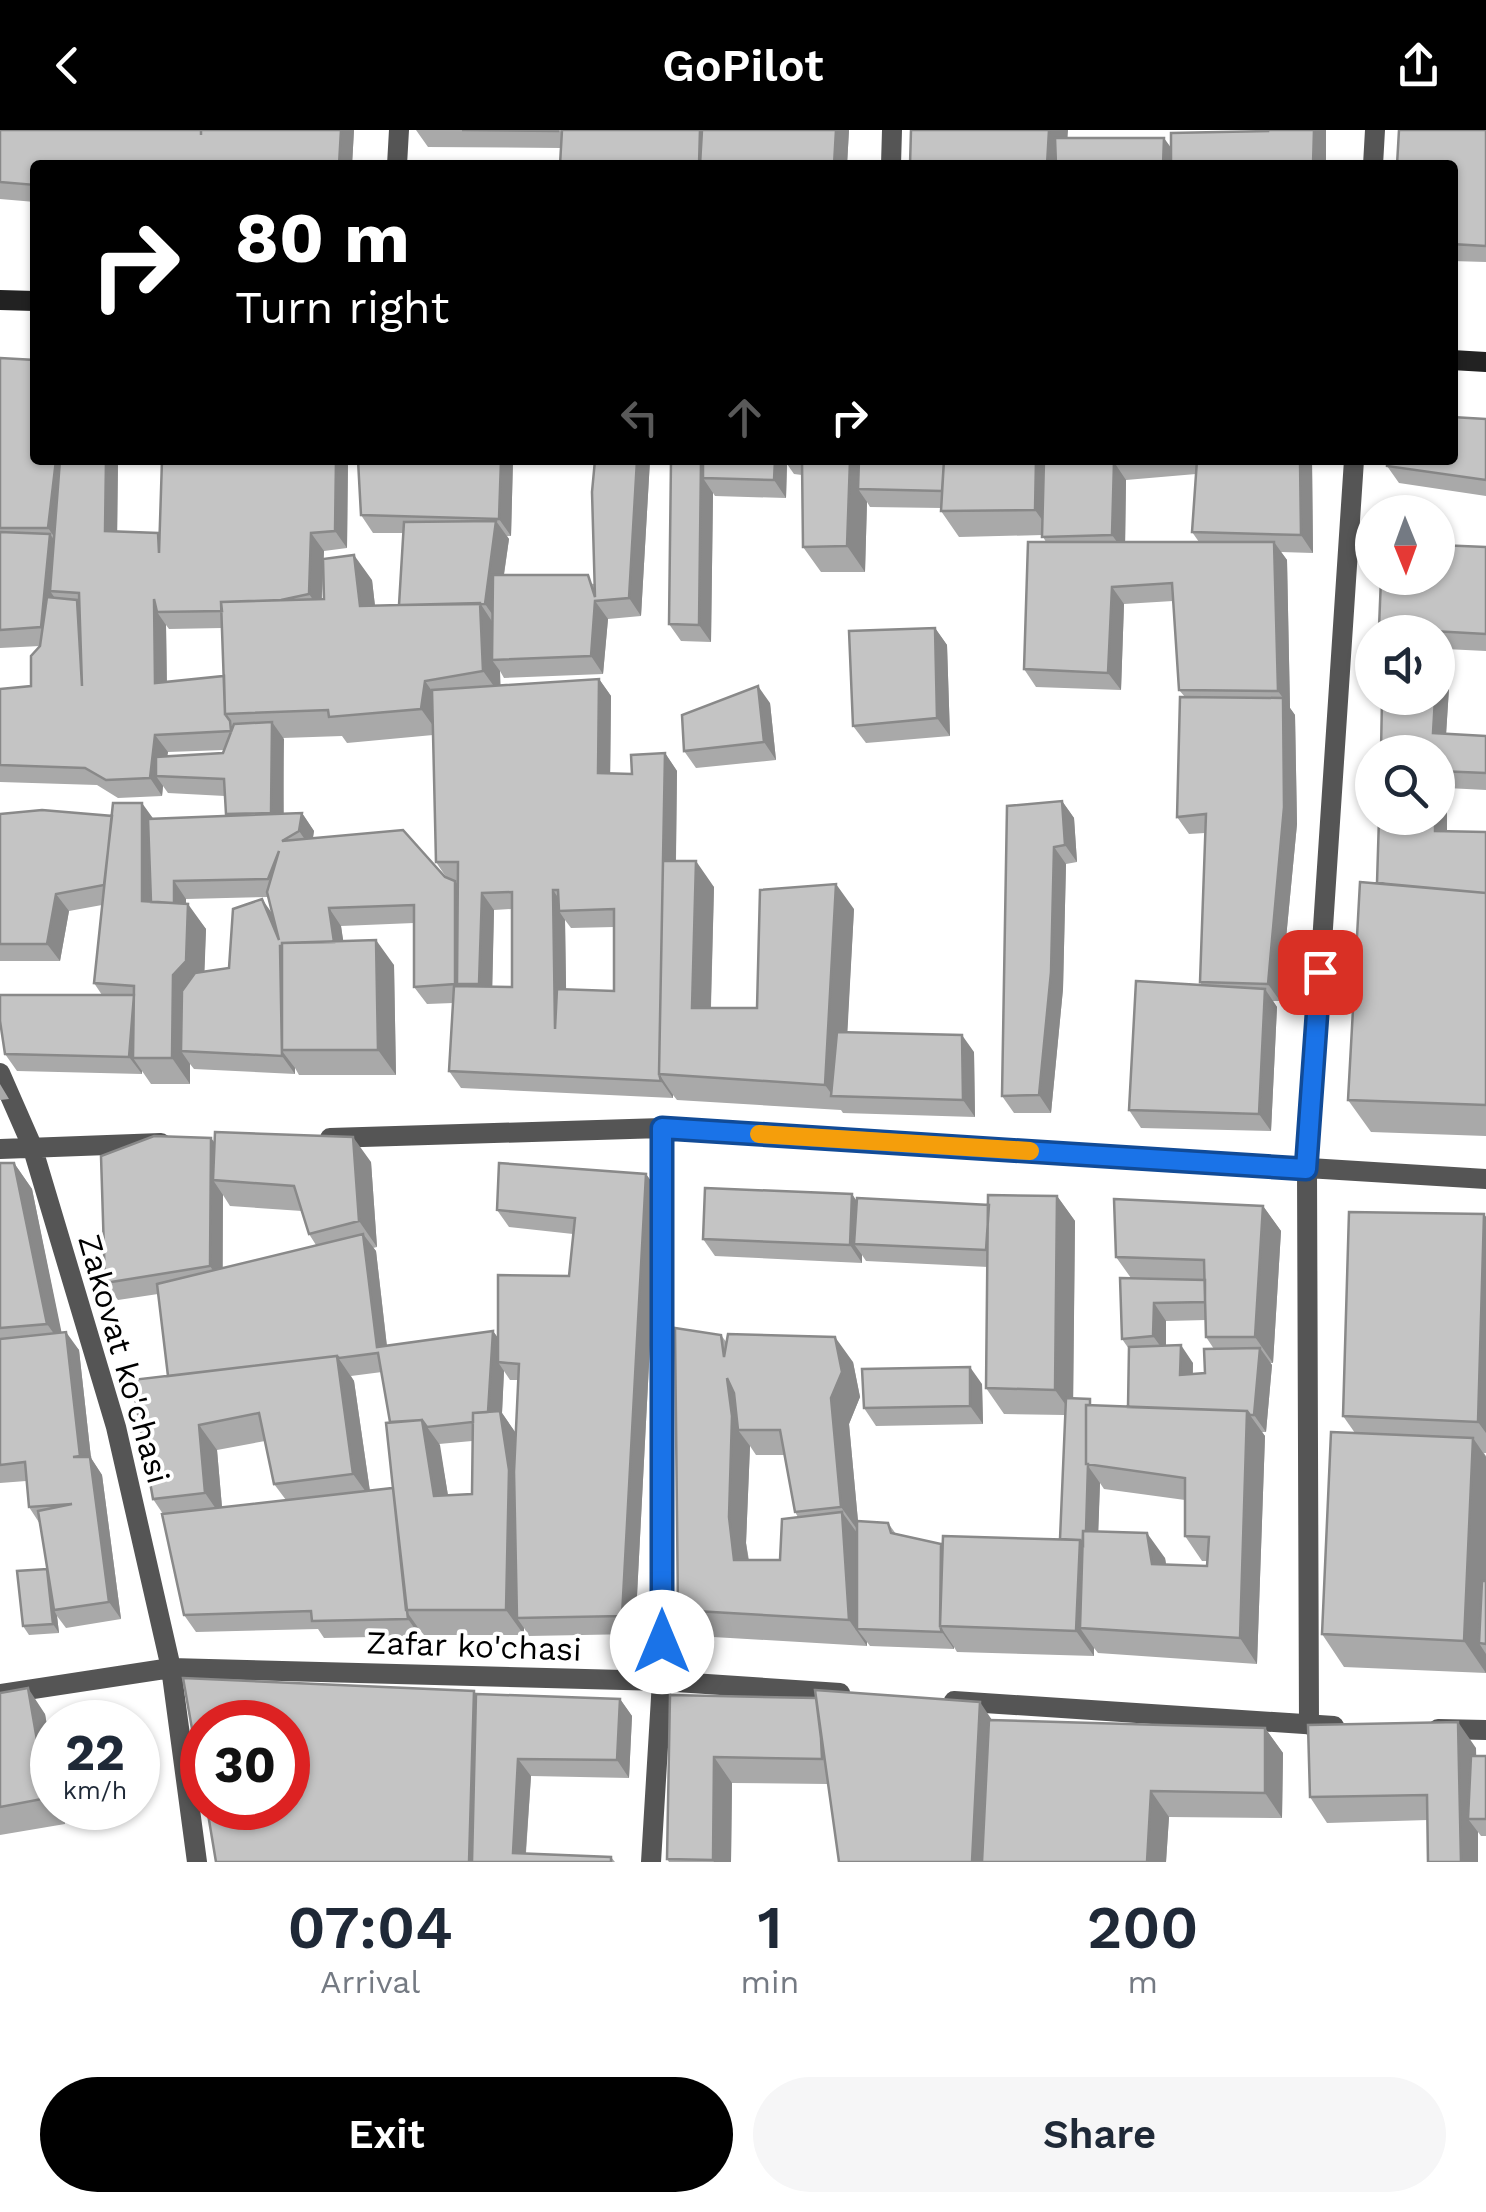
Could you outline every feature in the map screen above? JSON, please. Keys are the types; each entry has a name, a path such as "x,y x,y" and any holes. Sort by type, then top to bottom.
{"main road":[{"path":"0,300 30,301"},
{"path":"1458,360 1486,362"}],"street":[{"path":"397,160 399,130"},
{"path":"890,160 892,130"},
{"path":"1372,160 1375,130"},
{"path":"1309,1725 1306,1169 1354,465"},
{"name":"Zakovat ko'chasi","path":"0,1073 32,1146 116,1427 171,1668 197,1862"},
{"path":"651,1862 662,1681 662,1128"},
{"path":"309,1138 662,1128 1486,1179"},
{"path":"0,1149 191,1142"},
{"name":"Zafar ko'chasi","path":"0,1694 171,1668 662,1681 858,1694"},
{"path":"936,1700 1348,1726"},
{"path":"1407,1728 1486,1730"}],"building":[{"path":"0,130 341,130 339,160 30,160 30,185 0,182"},
{"path":"562,130 700,130 699,160 560,160"},
{"path":"702,130 836,130 834,160 700,160"},
{"path":"911,130 1049,130 1047,160 910,160"},
{"path":"1314,130 1313,160 1171,160 1171,133"},
{"path":"1399,130 1486,130 1486,246 1458,244 1458,160 1397,160"},
{"path":"1055,138 1164,138 1163,160 1056,160"},
{"path":"0,358 30,360 30,465 55,465 48,528 0,528"},
{"path":"1458,417 1486,419 1486,480 1387,466 1458,465"},
{"path":"60,465 106,465 105,531 158,533 159,553 162,465 336,465 335,531 311,533 309,594 281,600 221,602 222,611 157,612 154,599 155,683 224,676 225,714 231,731 155,735 150,778 106,780 85,768 0,765 0,689 31,686 31,656 40,646 47,597 77,600 82,686 79,593 50,591"},
{"path":"358,465 501,465 499,519 361,515"},
{"path":"595,465 637,465 629,598 595,601 591,656 492,660 493,575 588,575 595,597"},
{"path":"671,465 701,465 699,625 669,624"},
{"path":"703,465 775,465 774,480 703,478"},
{"path":"802,465 850,465 847,546 803,547"},
{"path":"859,465 944,465 942,491 858,489"},
{"path":"944,465 1036,465 1035,510 941,511"},
{"path":"1044,465 1114,465 1112,535 1042,537"},
{"path":"1197,465 1300,465 1301,535 1192,532"},
{"path":"496,521 485,604 399,605 404,522"},
{"path":"0,532 50,534 41,627 0,630"},
{"path":"1028,542 1274,542 1278,691 1179,690 1172,583 1112,587 1108,673 1024,669"},
{"path":"1455,546 1486,547 1486,634 1455,632 1455,615 1380,615 1380,595 1455,595"},
{"path":"354,555 360,606 480,603 483,671 425,681 421,709 329,717 328,710 225,714 221,602 324,599 323,559"},
{"path":"935,628 937,718 853,726 849,631"},
{"path":"599,679 598,773 632,774 631,755 665,753 661,1081 449,1071 454,986 512,987 512,892 482,893 479,984 457,984 458,862 436,862 432,690","holes":["553,890 558,890 559,911 614,909 614,991 557,989 555,1029"]},
{"path":"758,686 764,742 684,751 682,715"},
{"path":"1180,697 1283,698 1284,807 1268,984 1200,982 1206,814 1177,817"},
{"path":"1382,715 1434,715 1433,733 1486,736 1486,773 1455,772 1455,735 1381,735"},
{"path":"272,722 271,813 226,814 224,779 156,776 156,757 223,753 234,724"},
{"path":"1062,801 1065,845 1054,847 1051,972 1039,1095 1002,1096 1007,806"},
{"path":"113,803 142,803 142,901 188,904 186,961 173,975 172,1058 133,1058 134,986 94,983"},
{"path":"42,810 112,816 104,885 56,894 47,944 0,944 0,814"},
{"path":"302,813 299,831 282,841 403,830 445,877 455,881 455,984 414,987 414,905 329,908 334,942 280,946 282,1056 181,1051 182,991 195,973 229,968 233,909 262,899 279,940 267,892 279,851 268,879 174,881 174,903 151,902 148,819"},
{"path":"1486,832 1486,893 1377,883 1378,835"},
{"path":"663,861 696,861 692,1008 757,1008 760,890 836,884 825,1085 659,1074"},
{"path":"1360,882 1486,893 1486,1105 1348,1100"},
{"path":"376,940 378,1050 282,1050 282,943"},
{"path":"1136,981 1265,989 1259,1114 1129,1110"},
{"path":"0,995 134,995 129,1057 5,1054"},
{"path":"837,1032 962,1035 963,1100 831,1096"},
{"path":"215,1132 353,1137 359,1221 309,1234 294,1186 213,1180"},
{"path":"154,1136 211,1138 210,1266 105,1283 101,1156"},
{"path":"0,1163 14,1163 47,1324 0,1328"},
{"path":"499,1163 646,1174 622,1616 517,1618 514,1472 519,1364 498,1362 498,1275 569,1276 575,1218 497,1210"},
{"path":"705,1188 852,1194 850,1245 703,1239"},
{"path":"988,1195 1057,1196 1055,1390 986,1388"},
{"path":"857,1198 989,1205 986,1250 854,1244"},
{"path":"1114,1199 1263,1206 1255,1337 1206,1337 1204,1260 1116,1257"},
{"path":"1349,1212 1484,1214 1478,1422 1343,1416"},
{"path":"363,1234 377,1347 493,1331 488,1412 473,1413 473,1422 427,1427 422,1420 390,1422 378,1353 168,1376 157,1284"},
{"path":"1120,1278 1205,1280 1205,1302 1154,1303 1153,1336 1122,1339"},
{"path":"675,1328 721,1335 724,1357 728,1334 835,1337 842,1372 831,1398 841,1507 795,1512 780,1430 738,1430 734,1393 727,1378 732,1416 729,1517 734,1560 780,1560 782,1519 842,1512 849,1620 678,1610"},
{"path":"66,1332 80,1456 73,1457 90,1457 109,1602 54,1610 38,1511 72,1504 29,1507 25,1462 0,1465 0,1339"},
{"path":"1181,1345 1180,1375 1205,1373 1204,1349 1260,1348 1254,1415 1247,1411 1128,1407 1129,1347"},
{"path":"337,1356 353,1474 274,1484 259,1413 199,1425 205,1493 153,1499 132,1380"},
{"path":"970,1367 970,1406 864,1408 862,1369"},
{"path":"1066,1398 1090,1399 1090,1405 1086,1405 1088,1464 1083,1544 1080,1540 1060,1539"},
{"path":"1086,1405 1247,1411 1240,1638 1080,1628 1083,1531 1147,1533 1152,1564 1207,1566 1209,1537 1185,1536 1185,1478 1086,1464"},
{"path":"500,1411 509,1470 506,1610 406,1610 386,1423 422,1420 434,1496 472,1494 473,1413"},
{"path":"1331,1432 1473,1438 1464,1641 1322,1634"},
{"path":"393,1488 408,1619 312,1621 311,1611 184,1615 162,1514"},
{"path":"857,1521 888,1523 891,1533 941,1544 942,1632 857,1629"},
{"path":"943,1536 1080,1540 1076,1631 940,1626"},
{"path":"47,1569 53,1624 23,1626 17,1571"},
{"path":"1482,1581 1486,1581 1486,1644 1479,1643"},
{"path":"183,1678 474,1691 469,1862 216,1862 211,1830 310,1830 310,1700 187,1700"},
{"path":"28,1688 30,1700 30,1801 0,1807 0,1693"},
{"path":"815,1690 980,1702 972,1862 839,1862"},
{"path":"476,1694 620,1699 617,1760 518,1759 513,1853 611,1857 611,1862 472,1862"},
{"path":"670,1695 816,1698 822,1759 714,1757 713,1860 667,1859"},
{"path":"989,1720 1265,1728 1265,1793 1151,1791 1147,1862 982,1862"},
{"path":"1458,1722 1461,1862 1428,1862 1427,1795 1310,1797 1308,1725"},
{"path":"1471,1756 1486,1756 1486,1819 1468,1819"}],"slow traffic":[{"path":"759,1134 1030,1151"}],"route":[{"path":"662,1642 662,1128 1306,1169 1320,972"}]}
